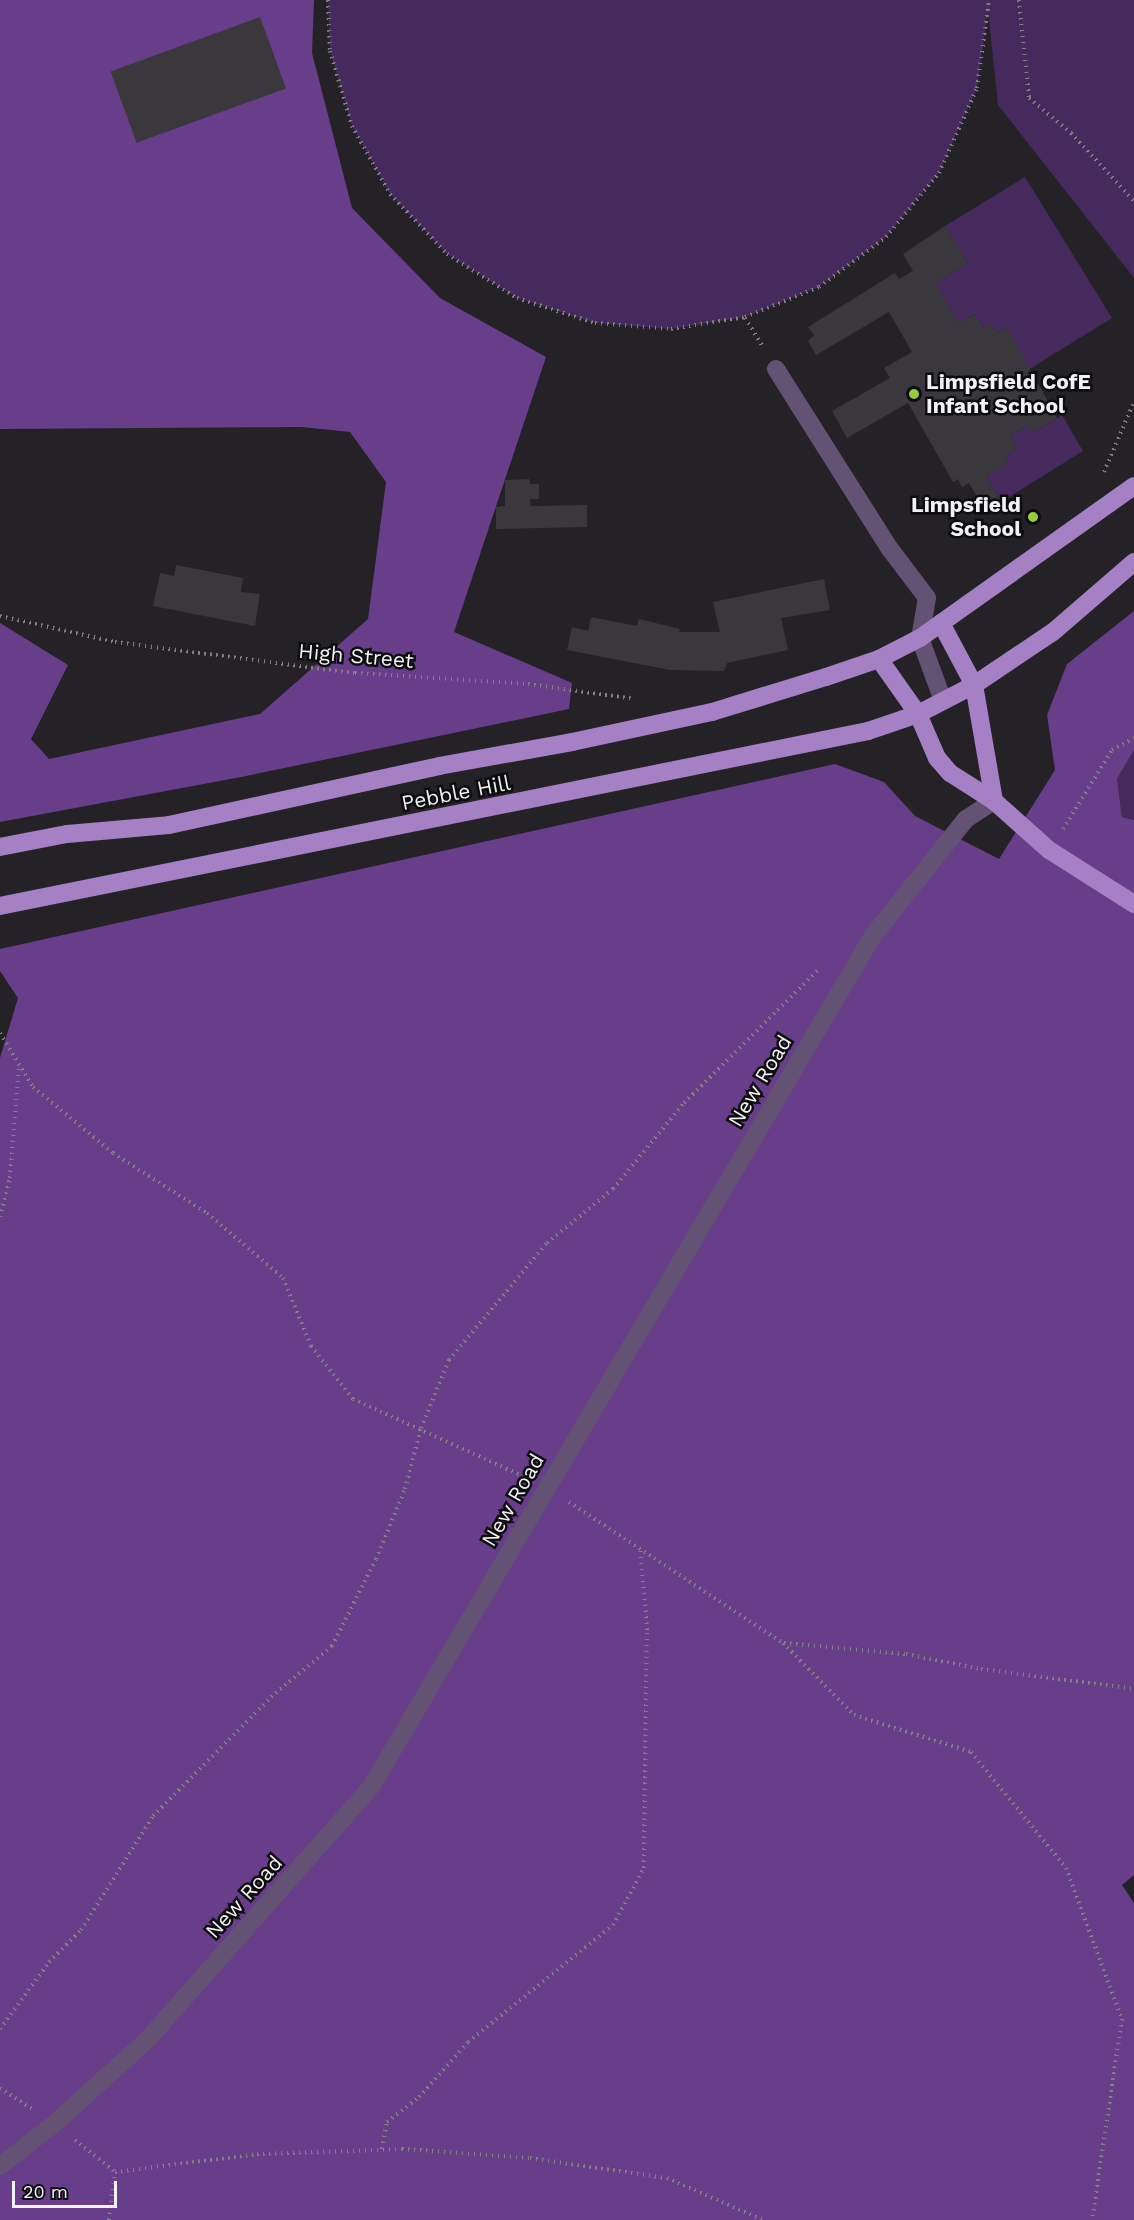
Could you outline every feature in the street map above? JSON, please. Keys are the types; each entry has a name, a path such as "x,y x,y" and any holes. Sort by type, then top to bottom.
{"main road":[{"name":"Pebble Hill","path":"0,847 67,834 169,825 596,737 712,712 879,659 941,623 1134,486"},
{"name":"Pebble Hill","path":"0,906 831,741 918,714 974,685 1053,632 1134,562"},
{"path":"941,623 974,685 994,801"},
{"path":"879,659 918,714 937,758 950,773 994,801 1049,850 1134,904"}],"street":[{"path":"776,369 890,549 927,598 912,641 944,701"},
{"name":"New Road","path":"0,2166 54,2124 148,2039 371,1787 872,938 966,819 994,801"}],"path":[{"path":"328,0 330,51 352,126 390,194 447,254 517,298 595,323 671,329 745,317 819,287 886,237 939,173 977,88 989,0"},
{"path":"1019,0 1029,98 1071,133 1134,201"},
{"path":"745,317 776,369"},
{"path":"1101,479 1134,402"},
{"name":"High Street","path":"0,616 115,642 355,674 528,684 640,700"},
{"path":"1049,850 1112,750 1134,738"},
{"path":"0,2029 49,1962 81,1930 153,1816 271,1697 332,1646 400,1499 421,1428 449,1360 547,1243 613,1189 684,1102 828,960"},
{"path":"0,1033 33,1087 113,1153 207,1213 283,1278 311,1346 354,1400 421,1428 547,1487 783,1643 854,1715 970,1752 1066,1869 1122,2019 1092,2220"},
{"path":"0,1217 10,1178 19,1066"},
{"path":"382,2150 387,2121 419,2097 468,2042 613,1925 644,1868 647,1630 640,1548"},
{"path":"783,1643 906,1654 981,1669 1134,1689"},
{"path":"0,2088 54,2124 115,2172 257,2154 382,2150 530,2158 668,2178 763,2220"},
{"path":"109,2220 115,2172"}],"shaded area":[{"path":"0,0 314,0 312,53 352,208 440,298 546,357 454,632 572,683 569,709 241,777 0,822 0,623 68,665 31,739 49,759 260,714 368,619 386,482 350,432 302,427 0,429"},
{"path":"328,0 1134,0 1134,278 998,105 988,11 977,88 939,173 886,237 819,287 745,317 671,329 595,323 517,298 447,254 390,194 352,126 330,51"},
{"path":"1025,177 1112,318 1028,370 1007,327 997,333 991,323 983,328 975,314 959,323 935,283 968,263 945,226"},
{"path":"1062,415 1083,451 1001,502 986,476 1007,463 1004,457 1017,448 1010,436 1027,426 1032,433"},
{"path":"1134,611 1134,750 1117,779 1122,817 1134,820 1134,1875 1122,1885 1134,1903 1134,2220 0,2220 0,1058 18,998 0,971 0,949 835,764 884,782 915,816 999,859 1055,770 1047,715 1067,664"},
{"path":"1134,750 1134,820 1122,817 1117,779"}],"building":[{"path":"260,17 286,88 137,143 111,71"},
{"path":"945,226 968,263 935,283 959,323 975,314 983,328 991,323 997,333 1007,327 1057,418 1032,433 1027,426 1010,436 1017,448 1004,457 1008,463 986,476 1001,502 985,510 969,483 962,487 958,479 953,482 908,403 847,438 832,411 890,378 884,368 912,352 889,312 816,355 808,341 814,335 808,327 895,273 899,279 913,271 903,254"},
{"path":"529,479 530,484 539,484 539,499 530,499 531,506 587,505 587,527 496,529 496,507 505,506 505,480"},
{"path":"176,565 243,578 241,592 260,594 255,626 153,606 160,573 174,576"},
{"path":"824,579 830,610 781,618 788,650 727,663 724,671 670,670 567,650 572,627 588,631 591,617 637,626 639,619 680,629 679,632 720,632 713,602"}],"place":[{"name":"Limpsfield CofE Infant School","path":"914,394"},
{"name":"Limpsfield School","path":"1033,517"}]}
